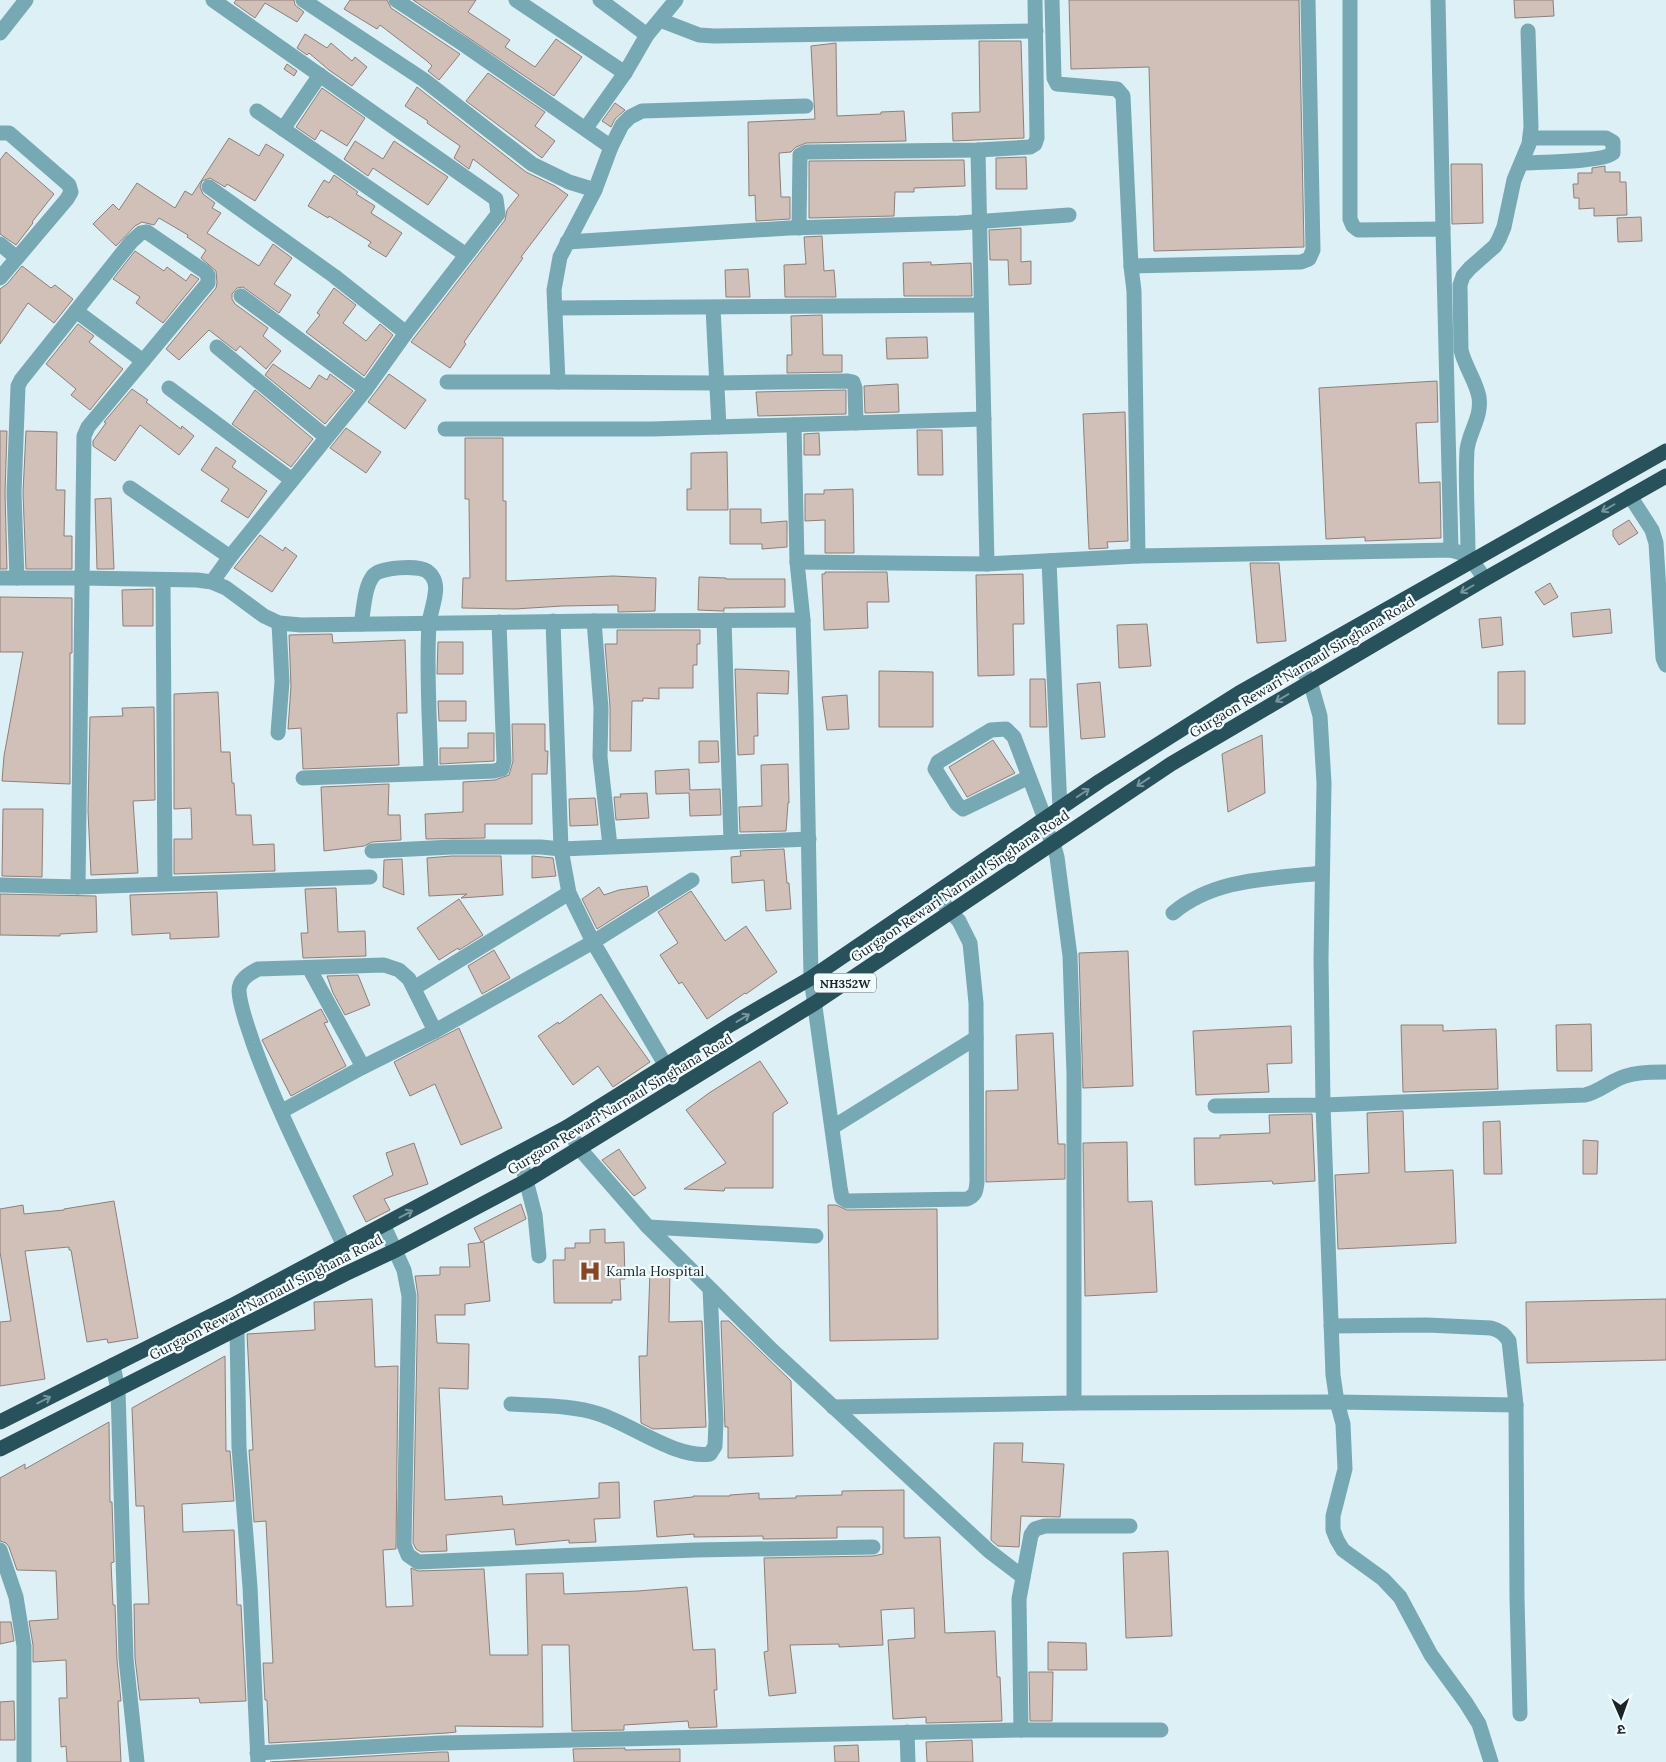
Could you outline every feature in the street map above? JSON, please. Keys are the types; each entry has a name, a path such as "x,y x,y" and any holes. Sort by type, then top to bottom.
{"highway":[{"name":"NH352W","path":"0,1422 231,1306 567,1127 811,978 1060,809 1231,698 1471,558 1666,451"},
{"path":"1643,464 1661,479"},
{"name":"Gurgaon Rewari Narnaul Singhana Road","path":"0,1450 396,1250 526,1181 815,1003 1171,764 1484,579 1661,479"}],"street":[{"path":"0,33 26,0"},
{"path":"212,582 230,557 366,389 406,333 498,214 496,199 213,0"},
{"path":"303,0 424,80 532,164 569,182 595,190"},
{"path":"396,0 611,146"},
{"path":"516,0 625,73"},
{"path":"600,0 647,35"},
{"path":"586,128 625,73 647,35 676,0"},
{"path":"799,228 800,156 806,152 978,150 1030,147 1035,144 1036,0"},
{"path":"1052,0 1054,78 1057,84 1117,89 1123,96 1131,266 1134,291 1138,556"},
{"path":"1131,266 1301,262 1309,259 1313,250 1308,0"},
{"path":"1350,0 1350,219 1353,226 1358,230 1443,229"},
{"path":"1438,0 1451,550"},
{"path":"660,20 699,35 714,36 1036,31"},
{"path":"1484,579 1471,558 1468,448 1478,420 1479,406 1477,390 1461,350 1460,284 1463,276 1495,246 1499,239 1514,180 1523,163 1530,138 1528,31"},
{"path":"283,129 320,75"},
{"path":"558,382 554,290 560,257 595,190 611,146 622,125 630,117 642,111 806,106"},
{"path":"257,111 466,255"},
{"path":"0,133 9,133 69,185 71,192 0,278"},
{"path":"1523,163 1596,159 1610,156 1613,153 1613,142 1606,138 1530,138"},
{"path":"978,150 987,564"},
{"path":"209,186 334,276 406,333"},
{"path":"568,242 799,228 913,226 1069,215"},
{"path":"17,578 14,493 18,386 131,242 141,233 147,232 204,271 208,275 208,283 88,427 84,436 78,887"},
{"path":"0,244 17,258"},
{"path":"241,296 366,389"},
{"path":"555,308 980,305"},
{"path":"713,308 719,426"},
{"path":"76,311 143,361"},
{"path":"217,346 326,437"},
{"path":"447,382 717,384 848,381 853,382 856,388 856,423"},
{"path":"169,388 292,480"},
{"path":"445,429 652,429 984,419"},
{"path":"794,425 797,562 803,620 810,839 811,978 840,1187 844,1200 968,1199 976,1193 976,1003 970,943 959,921 935,894"},
{"path":"130,488 230,557"},
{"path":"1630,496 1652,530 1656,543 1663,658 1666,665"},
{"path":"797,562 987,564 1138,556 1451,550 1471,558"},
{"path":"1049,561 1060,809"},
{"path":"361,624 368,584 374,574 381,570 416,568 426,570 433,577 436,585 429,623 428,697 431,772"},
{"path":"0,578 197,580 212,582 226,588 264,616 279,623 301,625 803,620"},
{"path":"163,580 165,883"},
{"path":"724,620 731,842"},
{"path":"553,621 561,849 569,893 593,942 666,1066"},
{"path":"594,621 601,708 600,757 610,846"},
{"path":"303,778 494,771 502,769 504,762 499,622"},
{"path":"278,733 282,682 279,623"},
{"path":"1295,661 1310,681 1320,716 1324,783 1321,959 1323,1105 1333,1375 1343,1424 1344,1469 1333,1516 1334,1530 1336,1540 1343,1550 1383,1579 1400,1597 1431,1655 1479,1724 1491,1762"},
{"path":"1030,777 963,808 957,804 935,769 938,762 991,730 1006,729 1014,738 1030,777 1057,857 1070,956 1074,1074 1074,1403"},
{"path":"372,851 452,847 540,847 561,849 810,839"},
{"path":"1173,912 1192,899 1212,889 1236,883 1322,873"},
{"path":"0,885 78,887 370,878"},
{"path":"282,1111 435,1031 593,942 692,880"},
{"path":"414,988 569,893"},
{"path":"344,1246 260,1063 244,1015 239,989 246,975 258,969 384,965 399,970 409,979 435,1031"},
{"path":"309,968 363,1067"},
{"path":"833,1127 976,1038"},
{"path":"1215,1106 1323,1105 1585,1094 1597,1092 1616,1080 1636,1073 1666,1072"},
{"path":"567,1127 579,1148 648,1227 772,1350 989,1551 1023,1577"},
{"path":"519,1153 535,1216 539,1256"},
{"path":"384,1226 404,1270 408,1296 404,1545 408,1556 418,1562 696,1550 873,1547"},
{"path":"648,1227 816,1236"},
{"path":"511,1404 573,1408 600,1414 676,1450 700,1456 710,1454 715,1446 716,1421 710,1288"},
{"path":"231,1306 237,1329 239,1447 250,1587 258,1757 440,1744 907,1732 1161,1730"},
{"path":"1331,1326 1427,1325 1491,1328 1506,1335 1509,1341 1516,1405 1520,1714"},
{"path":"113,1366 118,1390 126,1660 137,1762"},
{"path":"833,1407 1074,1403 1337,1402 1516,1405"},
{"path":"1021,1730 1018,1616 1031,1535 1035,1529 1045,1526 1130,1526"},
{"path":"0,1550 16,1596 24,1646 24,1762"},
{"path":"907,1732 908,1762"}],"building":[{"path":"236,0 294,0 295,5 304,12 297,22 265,3 255,18 234,3"},
{"path":"350,0 387,0 391,8 460,54 439,80 428,71 432,66 427,61 380,25 377,29 344,9"},
{"path":"413,0 476,0 468,12 510,40 505,47 535,67 556,39 582,57 554,96"},
{"path":"1069,0 1299,0 1304,247 1154,251 1149,67 1071,69"},
{"path":"1514,0 1553,0 1554,16 1515,18"},
{"path":"305,34 327,48 331,43 352,61 355,57 367,67 352,86 309,53 307,55 297,48"},
{"path":"979,41 1021,41 1024,138 953,141 952,113 980,112"},
{"path":"836,43 837,116 904,111 906,141 806,143 796,147 791,152 779,153 781,197 790,197 790,219 756,221 755,195 749,196 748,122 815,119 811,46"},
{"path":"287,64 297,71 294,76 284,69"},
{"path":"488,73 545,112 535,126 555,141 542,158 466,101"},
{"path":"417,87 526,172 555,186 568,195 521,257 523,258 464,342 466,344 450,368 411,342 505,220 507,210 519,195 473,159 469,169 454,158 460,146 405,106"},
{"path":"322,88 365,118 347,146 321,130 315,140 296,127"},
{"path":"615,103 625,110 615,119 611,127 602,121"},
{"path":"229,138 259,156 266,144 284,155 255,201 227,184 225,187 210,178 202,181 200,187 203,194 215,203 212,208 221,213 207,233 259,266 273,244 292,258 274,284 291,295 279,313 243,287 237,288 232,294 235,304 268,328 263,336 281,351 266,369 240,346 236,351 209,330 179,360 166,349 216,288 216,271 201,258 206,250 187,237 188,235 159,218 154,225 142,222 135,226 116,246 93,224 113,204 119,210 137,183 175,208 185,191 192,195"},
{"path":"355,141 383,159 394,141 448,177 428,205 373,168 368,176 344,159"},
{"path":"6,152 54,194 16,245 0,234 0,160"},
{"path":"1026,157 1027,189 996,189 996,158"},
{"path":"964,160 965,186 914,188 914,192 895,192 894,216 809,218 809,161"},
{"path":"1451,164 1482,164 1483,223 1452,224"},
{"path":"1605,166 1605,172 1620,172 1620,182 1626,182 1627,215 1594,216 1594,208 1579,209 1579,198 1574,198 1573,184 1578,184 1578,173 1592,173 1592,168"},
{"path":"334,175 358,192 356,194 375,206 371,213 402,233 386,257 368,246 371,242 329,216 328,218 308,206 324,180 329,183"},
{"path":"1641,217 1642,241 1618,242 1617,218"},
{"path":"1021,228 1021,262 1031,261 1031,284 1009,285 1008,260 990,260 989,230"},
{"path":"822,236 824,271 834,270 836,297 785,297 784,265 806,264 804,237"},
{"path":"135,251 164,271 167,267 186,281 191,274 199,279 163,323 136,303 140,297 113,279"},
{"path":"931,262 931,265 971,263 972,296 904,296 903,263"},
{"path":"22,266 51,288 55,285 73,299 54,323 28,303 0,344 0,289 7,284"},
{"path":"748,269 750,297 726,297 725,270"},
{"path":"334,288 356,305 343,323 366,341 380,324 393,335 364,376 306,332 320,315 317,313"},
{"path":"822,315 823,355 842,355 842,372 787,373 787,355 792,355 791,316"},
{"path":"78,324 94,336 89,342 123,369 90,410 71,395 76,389 46,364"},
{"path":"927,337 928,358 887,359 886,338"},
{"path":"273,364 310,389 319,375 327,380 330,374 353,391 325,424 265,375"},
{"path":"389,374 426,400 405,429 368,402"},
{"path":"1437,381 1438,422 1416,423 1419,483 1440,482 1441,538 1365,541 1365,537 1326,539 1319,388"},
{"path":"898,384 899,412 865,413 864,386"},
{"path":"132,389 148,400 146,402 181,429 182,426 194,436 179,455 140,425 115,461 93,446 93,441 106,423 104,422"},
{"path":"255,390 313,439 291,467 232,424"},
{"path":"846,390 846,414 758,416 756,392"},
{"path":"1125,412 1128,541 1107,542 1108,548 1089,549 1083,414"},
{"path":"346,428 381,452 366,473 330,448"},
{"path":"917,430 942,430 943,475 918,475"},
{"path":"0,431 7,431 5,493 7,569 0,569"},
{"path":"26,431 57,432 56,490 65,490 64,536 72,536 72,569 26,569 23,493"},
{"path":"819,433 820,455 804,455 804,434"},
{"path":"465,438 503,438 503,501 506,501 506,581 613,576 656,578 655,611 618,612 618,605 515,609 462,608 463,578 470,578 469,499 465,499"},
{"path":"216,447 236,461 232,467 267,491 248,518 221,501 229,489 201,470"},
{"path":"727,452 728,510 687,510 687,489 691,489 691,453"},
{"path":"853,489 854,553 825,553 825,520 805,521 805,494 824,494 824,490"},
{"path":"111,498 114,569 97,569 95,499"},
{"path":"730,509 761,509 761,523 787,521 787,547 762,549 762,544 730,544"},
{"path":"1629,520 1638,533 1619,545 1613,536 1613,530"},
{"path":"260,535 283,551 285,547 297,556 272,592 234,568"},
{"path":"1250,563 1279,563 1286,641 1257,643"},
{"path":"825,572 887,572 889,602 867,602 868,628 824,630 822,574 825,574"},
{"path":"1023,574 1024,624 1013,624 1014,675 978,676 976,575"},
{"path":"699,577 785,579 785,607 724,608 724,611 698,610"},
{"path":"1550,583 1558,597 1544,605 1535,592"},
{"path":"153,589 153,626 123,626 122,590"},
{"path":"0,597 72,598 70,784 2,781 4,756 23,652 0,652"},
{"path":"1610,609 1612,633 1573,637 1571,613"},
{"path":"1501,617 1503,645 1482,648 1479,619"},
{"path":"1147,624 1151,666 1119,668 1117,625"},
{"path":"617,630 700,630 700,644 697,644 697,665 693,665 693,688 659,688 659,699 643,698 643,701 632,701 631,751 610,751 610,707 605,644 617,644"},
{"path":"332,634 333,643 405,640 407,713 397,713 399,765 303,769 301,728 288,729 291,686 289,635"},
{"path":"438,642 463,642 463,674 437,674"},
{"path":"735,669 789,671 788,694 757,693 758,736 754,736 754,754 738,755"},
{"path":"879,671 933,672 933,727 879,727"},
{"path":"1525,671 1525,724 1498,724 1498,672"},
{"path":"1030,679 1045,679 1047,727 1030,727"},
{"path":"1100,682 1105,737 1081,739 1077,684"},
{"path":"218,692 221,752 230,752 236,815 251,815 253,845 274,844 275,871 174,874 174,839 192,839 191,808 174,809 174,694"},
{"path":"847,695 849,729 827,730 822,697"},
{"path":"438,701 466,701 466,721 439,721"},
{"path":"154,707 155,800 133,801 138,873 91,875 88,811 90,717 123,716 122,708"},
{"path":"512,724 545,724 545,751 548,751 547,774 532,774 532,824 485,824 485,838 426,839 425,814 463,812 463,782 495,780 509,775 513,761"},
{"path":"468,733 494,733 494,761 440,764 440,748 468,748"},
{"path":"1262,735 1265,793 1228,812 1222,754"},
{"path":"993,740 1015,773 967,797 949,767"},
{"path":"699,741 718,741 719,762 699,763"},
{"path":"788,764 789,803 786,831 740,832 739,807 762,806 761,765"},
{"path":"689,769 690,790 720,789 721,815 690,816 689,793 656,794 655,771"},
{"path":"389,784 388,815 400,815 401,840 372,842 364,846 324,851 321,787"},
{"path":"647,793 649,818 616,820 614,797 621,797 620,794"},
{"path":"595,798 598,825 570,826 569,799"},
{"path":"3,809 43,809 42,877 2,876"},
{"path":"784,849 791,909 766,911 764,880 732,883 731,857 741,856 740,851"},
{"path":"501,856 503,895 461,898 467,894 429,896 427,858"},
{"path":"532,856 553,858 556,876 532,878"},
{"path":"402,859 404,895 383,887 384,860"},
{"path":"647,886 649,896 597,929 582,899 599,887 604,895 619,890"},
{"path":"336,888 338,932 365,931 366,956 303,958 301,933 308,933 305,889"},
{"path":"691,891 725,941 746,926 777,972 707,1019 682,982 679,984 660,955 678,943 658,912"},
{"path":"217,892 219,937 170,939 170,933 132,935 130,895"},
{"path":"0,894 96,896 97,932 60,934 60,936 0,935"},
{"path":"459,899 483,935 439,960 417,928"},
{"path":"494,950 510,978 482,994 468,966"},
{"path":"1128,951 1133,1086 1083,1088 1079,953"},
{"path":"358,975 370,1005 345,1015 333,993 327,976"},
{"path":"601,994 650,1062 613,1087 598,1066 573,1085 538,1036 558,1022 559,1024"},
{"path":"321,1009 328,1022 324,1023 346,1066 291,1096 262,1040"},
{"path":"1591,1024 1592,1071 1557,1071 1556,1025"},
{"path":"1401,1025 1443,1025 1443,1031 1496,1029 1498,1089 1403,1092"},
{"path":"1291,1026 1292,1063 1267,1064 1269,1092 1196,1095 1193,1031"},
{"path":"459,1028 502,1128 461,1145 435,1084 410,1096 394,1062"},
{"path":"1053,1033 1058,1144 1065,1144 1065,1179 986,1182 986,1091 1018,1090 1016,1035"},
{"path":"760,1061 788,1103 773,1113 773,1188 725,1188 724,1191 684,1189 726,1163 686,1110"},
{"path":"1403,1111 1405,1172 1453,1170 1456,1243 1338,1249 1335,1175 1369,1173 1367,1113"},
{"path":"1312,1114 1315,1181 1273,1184 1272,1181 1195,1185 1194,1138 1220,1138 1220,1135 1270,1133 1269,1115"},
{"path":"1500,1121 1502,1174 1484,1174 1483,1122"},
{"path":"1583,1140 1598,1141 1597,1174 1583,1174"},
{"path":"1127,1142 1128,1202 1152,1201 1157,1292 1085,1296 1083,1143"},
{"path":"414,1143 428,1184 384,1199 390,1210 366,1222 353,1196 393,1175 386,1153"},
{"path":"619,1149 646,1188 634,1196 602,1160"},
{"path":"114,1201 138,1338 108,1343 107,1339 87,1342 69,1247 25,1251 45,1379 0,1386 0,1322 11,1321 0,1252 0,1209 23,1205 24,1214 64,1210"},
{"path":"521,1204 526,1219 481,1242 474,1228"},
{"path":"828,1205 836,1205 847,1210 937,1209 938,1339 830,1341"},
{"path":"605,1229 605,1243 624,1242 625,1279 620,1279 621,1300 612,1300 612,1303 554,1303 553,1260 565,1260 565,1248 575,1248 575,1243 590,1243 590,1230"},
{"path":"484,1242 490,1301 465,1304 465,1315 435,1315 437,1343 469,1344 468,1389 439,1388 445,1500 502,1496 503,1505 599,1498 599,1483 619,1482 620,1518 594,1519 596,1542 569,1543 569,1540 516,1545 514,1529 446,1535 447,1551 421,1552 416,1549 413,1543 418,1296 415,1276 440,1275 440,1267 470,1267 468,1244"},
{"path":"650,1271 670,1271 669,1322 702,1321 706,1427 653,1429 641,1423 639,1356 647,1356"},
{"path":"372,1299 375,1367 398,1366 396,1549 383,1550 386,1607 413,1606 411,1568 418,1571 484,1569 490,1655 528,1655 526,1574 563,1573 564,1594 687,1587 693,1650 715,1649 717,1690 714,1690 717,1727 689,1728 688,1721 624,1725 624,1730 572,1731 569,1645 542,1645 543,1727 455,1726 456,1732 447,1733 269,1743 263,1663 273,1663 266,1521 254,1522 249,1450 253,1450 247,1334 315,1330 314,1302"},
{"path":"1666,1299 1666,1360 1527,1363 1526,1302"},
{"path":"721,1321 729,1321 791,1381 793,1456 728,1458 728,1427 725,1427"},
{"path":"225,1356 226,1451 230,1451 234,1501 182,1504 183,1532 234,1530 237,1605 241,1605 246,1701 200,1703 199,1698 140,1700 135,1658 134,1604 149,1604 144,1506 136,1506 132,1408"},
{"path":"109,1422 110,1502 112,1502 114,1562 111,1563 121,1701 118,1701 121,1762 67,1762 66,1746 61,1747 59,1698 67,1698 66,1660 33,1662 33,1645 29,1621 58,1619 56,1571 17,1570 9,1547 6,1543 0,1541 0,1478 25,1464 25,1469"},
{"path":"994,1443 1023,1443 1022,1462 1064,1464 1060,1517 1021,1516 1019,1547 998,1546 991,1540"},
{"path":"904,1490 904,1538 940,1537 945,1633 995,1631 997,1677 1000,1677 1002,1721 926,1723 926,1717 893,1719 888,1640 915,1638 914,1608 881,1610 883,1645 839,1647 839,1644 790,1645 796,1693 769,1696 764,1652 768,1651 764,1558 873,1556 883,1554 883,1527 837,1527 837,1538 763,1539 763,1536 694,1537 694,1534 657,1537 654,1501 693,1496 730,1496 759,1493 759,1499 842,1495 842,1491"},
{"path":"1168,1551 1172,1636 1126,1638 1123,1553"},
{"path":"0,1622 11,1622 14,1641 0,1644"},
{"path":"1048,1642 1086,1643 1087,1670 1048,1670"},
{"path":"1029,1672 1053,1672 1052,1721 1030,1721"},
{"path":"14,1701 15,1740 0,1740 0,1702"},
{"path":"972,1740 973,1762 927,1762 926,1742"},
{"path":"858,1745 859,1762 835,1762 834,1746"},
{"path":"625,1748 625,1750 680,1749 680,1762 574,1762 573,1749"},
{"path":"440,1752 448,1752 449,1762 270,1762"}],"place":[{"name":"Kamla Hospital","path":"590,1271"}]}
